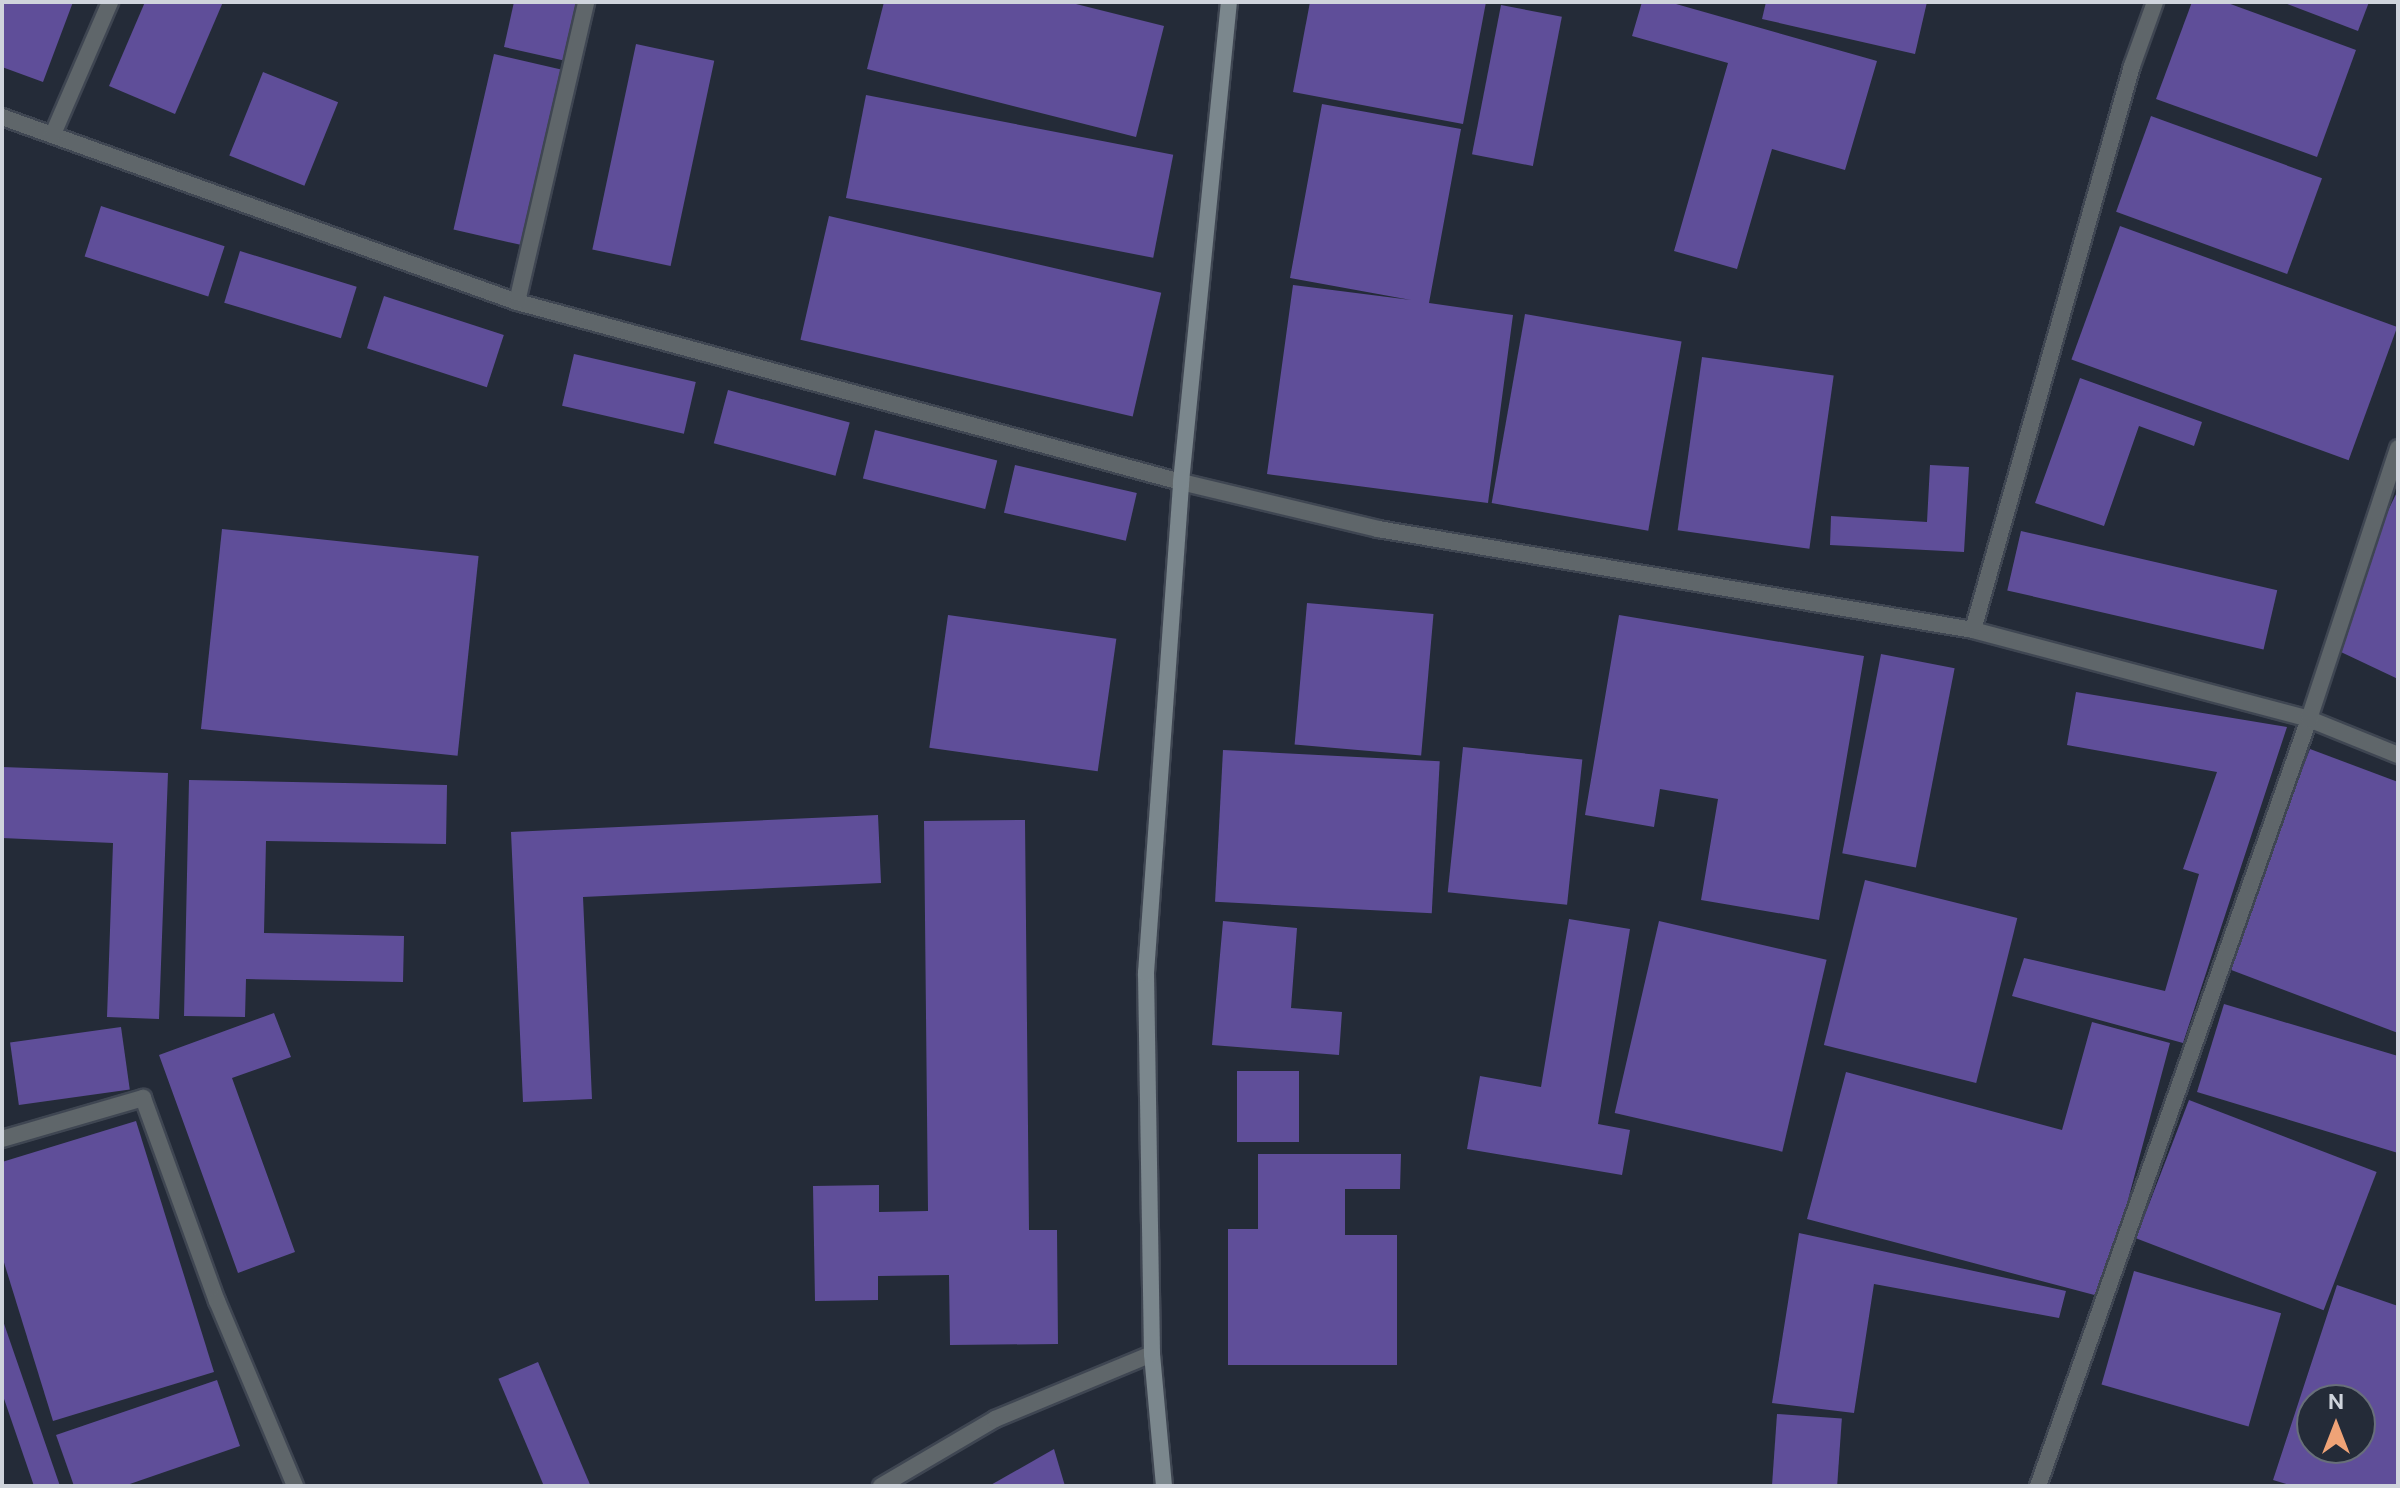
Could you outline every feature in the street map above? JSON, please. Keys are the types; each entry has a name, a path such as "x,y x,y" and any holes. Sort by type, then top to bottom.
{"main road":[{"path":"1164,1486 1152,1354 1146,973 1181,482 1229,2"}],"street":[{"path":"53,134 110,2"},
{"path":"517,302 586,2"},
{"path":"1973,630 2132,66 2155,2"},
{"path":"2,117 517,302 1181,482 1378,529 1973,630 2309,719 2398,755"},
{"path":"2038,1486 2309,719 2398,448"},
{"path":"2,1139 143,1098 217,1301 295,1486"},
{"path":"881,1486 995,1419 1152,1354"}],"building":[{"path":"2,2 73,2 43,82 2,67"},
{"path":"145,2 223,2 175,114 109,86"},
{"path":"514,2 579,2 566,61 504,47"},
{"path":"884,2 1068,2 1164,26 1136,137 867,69"},
{"path":"1310,2 1486,2 1463,124 1293,92"},
{"path":"1642,2 1669,2 1877,61 1845,170 1772,149 1737,269 1674,251 1728,63 1632,36"},
{"path":"1766,2 1927,2 1915,54 1762,19"},
{"path":"2192,2 2225,2 2356,50 2317,157 2156,99"},
{"path":"2282,2 2369,2 2358,31"},
{"path":"1501,5 1562,17 1533,166 1472,154"},
{"path":"636,44 714,61 671,266 592,249"},
{"path":"494,54 563,70 523,245 454,229"},
{"path":"263,72 338,102 304,186 229,155"},
{"path":"866,95 1173,155 1153,258 846,198"},
{"path":"1322,104 1461,129 1429,303 1513,315 1488,503 1267,474 1293,285 1411,300 1290,278"},
{"path":"2151,116 2322,178 2287,274 2116,212"},
{"path":"101,206 225,246 208,297 85,256"},
{"path":"829,216 1161,293 1133,416 800,340"},
{"path":"2120,226 2397,327 2349,460 2071,359"},
{"path":"240,251 357,287 341,338 224,303"},
{"path":"384,296 504,335 487,387 367,348"},
{"path":"1525,314 1682,342 1648,531 1492,503"},
{"path":"574,354 696,382 684,434 562,406"},
{"path":"1702,357 1834,376 1809,549 1678,530"},
{"path":"2080,378 2202,422 2194,446 2139,426 2104,526 2035,503"},
{"path":"728,390 850,423 835,476 714,443"},
{"path":"875,430 997,460 985,509 863,479"},
{"path":"1015,465 1137,493 1126,541 1004,513"},
{"path":"1930,465 1969,467 1964,552 1830,545 1831,516 1927,522"},
{"path":"2398,490 2398,679 2324,644"},
{"path":"222,529 479,556 458,756 201,729"},
{"path":"2021,531 2277,590 2264,650 2007,590"},
{"path":"1307,603 1434,614 1421,756 1295,744"},
{"path":"948,615 1116,639 1098,771 929,748"},
{"path":"1619,615 1864,656 1819,920 1701,900 1718,799 1660,789 1654,827 1585,815"},
{"path":"1881,654 1955,668 1916,868 1842,853"},
{"path":"2076,692 2287,727 2183,1043 2012,996 2024,958 2165,991 2199,874 2183,869 2217,772 2067,745"},
{"path":"1463,747 1582,760 1567,905 1448,892"},
{"path":"2310,749 2398,782 2398,1033 2226,968"},
{"path":"1223,750 1440,761 1432,913 1215,902"},
{"path":"2,767 168,773 159,1019 107,1017 113,843 2,838"},
{"path":"189,780 447,785 446,844 266,841 264,933 404,936 403,982 246,979 245,1017 184,1016"},
{"path":"878,815 881,883 583,897 592,1099 523,1102 511,832"},
{"path":"1025,820 1029,1230 1057,1230 1058,1344 950,1345 949,1275 878,1276 878,1300 815,1301 813,1186 879,1185 879,1212 928,1211 924,821"},
{"path":"1865,880 2017,918 1976,1083 1824,1045"},
{"path":"1569,919 1630,929 1598,1124 1630,1130 1622,1175 1467,1149 1480,1076 1541,1087"},
{"path":"1223,921 1297,928 1291,1008 1342,1012 1339,1055 1212,1045"},
{"path":"1659,921 1827,960 1782,1152 1615,1113"},
{"path":"2224,1004 2398,1056 2398,1153 2197,1092"},
{"path":"274,1013 291,1057 232,1078 295,1252 238,1273 159,1055"},
{"path":"2092,1022 2170,1043 2102,1297 1807,1219 1846,1072 2062,1130"},
{"path":"121,1027 130,1089 19,1105 10,1043"},
{"path":"1237,1071 1299,1071 1299,1142 1237,1142"},
{"path":"2189,1100 2377,1172 2324,1310 2136,1238"},
{"path":"136,1121 214,1372 53,1421 2,1256 2,1162"},
{"path":"1258,1154 1401,1154 1400,1189 1345,1189 1345,1235 1397,1235 1397,1365 1228,1365 1228,1229 1258,1229"},
{"path":"1799,1233 2066,1291 2059,1318 1874,1284 1854,1413 1772,1403"},
{"path":"2134,1271 2281,1313 2249,1427 2101,1384"},
{"path":"2337,1285 2398,1306 2398,1486 2293,1486 2273,1480 2296,1410 2296,1464 2376,1464 2376,1384 2305,1384"},
{"path":"2,1318 60,1486 34,1486 2,1393"},
{"path":"538,1362 590,1485 544,1486 498,1379"},
{"path":"217,1380 240,1446 124,1486 74,1486 56,1435"},
{"path":"1777,1414 1842,1419 1837,1486 1772,1486"},
{"path":"1054,1449 1065,1486 989,1486"}]}
